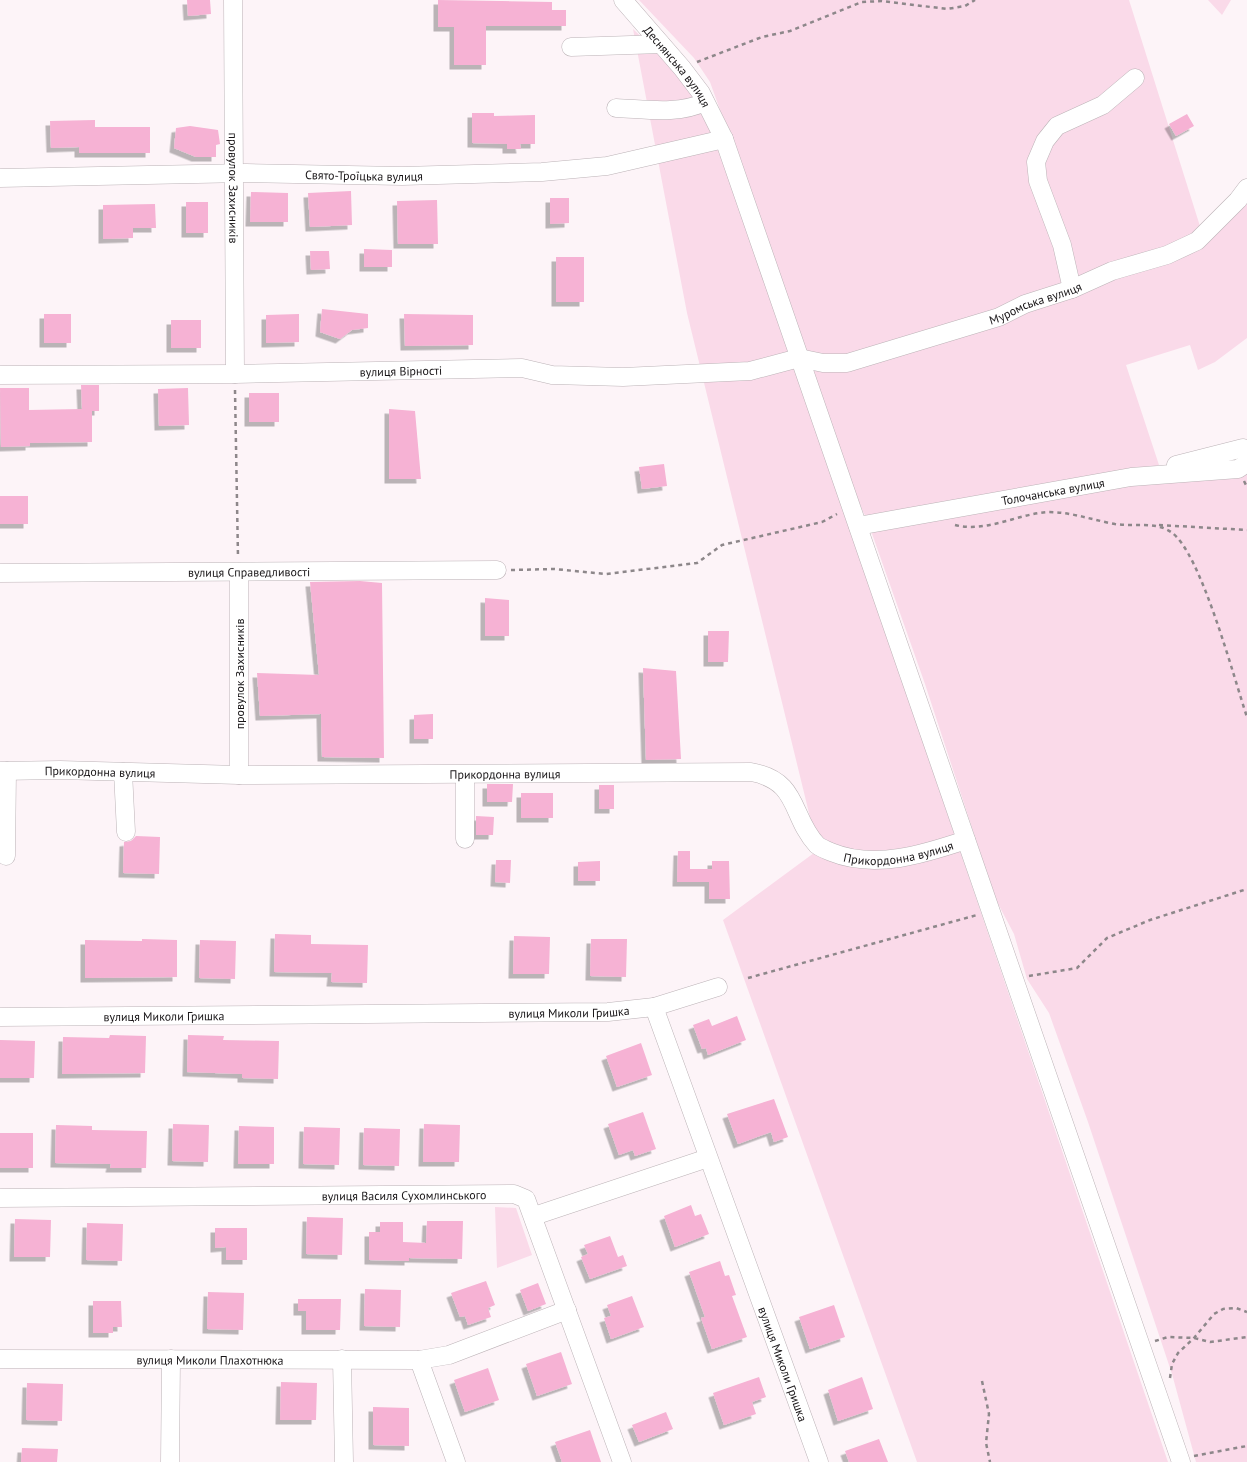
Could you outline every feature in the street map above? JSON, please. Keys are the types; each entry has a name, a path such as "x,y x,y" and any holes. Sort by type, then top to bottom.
{"street":[{"name":"провулок Захисників","path":"232,0 235,374"},
{"name":"Деснянська вулиця","path":"623,0 682,68 705,102 724,139 1181,1460"},
{"path":"571,47 661,44"},
{"path":"1072,288 1062,245 1038,181 1036,162 1045,141 1057,126 1103,105 1135,78"},
{"path":"616,108 674,110 693,108 705,102"},
{"name":"Свято-Троїцька вулиця","path":"0,178 232,173 402,176 542,172 607,166 724,139"},
{"name":"Муромська вулиця","path":"799,358 823,363 846,363 868,358 999,317 1025,304 1072,288 1112,271 1167,255 1197,241 1238,200 1247,188"},
{"name":"вулиця Вірності","path":"0,375 235,374 522,368 552,375 623,377 750,371 799,358"},
{"name":"Толочанська вулиця","path":"858,526 1131,477 1238,469 1245,456"},
{"name":"вулиця Справедливості","path":"0,573 497,570"},
{"name":"провулок Захисників","path":"238,572 239,775"},
{"path":"3,771 6,856"},
{"name":"Прикордонна вулиця","path":"3,771 239,775 465,775 648,771 751,772 766,775 780,784 790,794 809,834 819,847 845,858 883,859 921,854 966,840"},
{"path":"123,772 126,832"},
{"path":"465,775 465,839"},
{"path":"654,1007 718,987"},
{"name":"вулиця Миколи Гришка","path":"0,1017 608,1012 654,1007 819,1462"},
{"path":"534,1216 708,1158"},
{"name":"вулиця Василя Сухомлинського","path":"0,1198 514,1194 526,1199 534,1216 622,1462"},
{"name":"вулиця Миколи Плахотнюка","path":"0,1359 419,1360 449,1355 568,1310"},
{"path":"170,1462 171,1360"},
{"path":"342,1360 344,1462"},
{"path":"419,1360 456,1462"}],"path":[{"path":"682,68 762,37 790,31 862,2 882,1 947,9 965,6 974,0"},
{"path":"235,374 238,572"},
{"path":"497,570 554,568 606,574 697,562 722,545 822,522 851,506"},
{"path":"927,514 965,528 985,526 1047,512 1078,514 1122,524 1247,530"},
{"path":"1155,525 1172,532 1183,545 1202,580 1247,717"},
{"path":"1013,978 1045,975 1078,968 1108,938 1150,920 1247,888"},
{"path":"748,978 991,912"},
{"path":"1161,1404 1169,1382 1172,1364 1186,1343 1194,1338 1214,1314 1223,1309 1236,1308 1247,1312"},
{"path":"1140,1345 1168,1337 1194,1338 1210,1342 1247,1337"},
{"path":"982,1381 989,1414 986,1443 990,1462"},
{"path":"1181,1460 1247,1446"}],"shaded area":[{"path":"639,0 1129,0 1204,239 1247,196 1247,338 1215,362 1198,370 1190,345 1126,365 1159,465 1130,473 867,518 825,414 795,319 710,82 694,58"},
{"path":"1208,0 1231,0 1222,15"},
{"path":"633,29 675,69 697,98 716,134 1168,1462 917,1462 723,920 818,850 687,313"},
{"path":"1247,467 1247,1462 1196,1462 1172,1374 1088,1122 1049,1013 1027,979 1014,934 995,898 925,684 870,528 1131,483"},
{"path":"495,1207 516,1208 532,1255 497,1268"}],"building":[{"path":"187,0 210,0 211,14 188,16"},
{"path":"438,0 552,2 552,10 566,10 566,26 486,26 486,65 454,65 454,27 438,27"},
{"path":"472,113 494,113 494,116 535,115 535,144 520,144 521,149 507,149 507,144 472,143"},
{"path":"1187,114 1194,126 1176,136 1169,124"},
{"path":"95,120 95,127 150,127 150,153 79,153 79,147 51,148 50,121"},
{"path":"190,126 218,130 220,144 216,145 216,157 196,157 174,148 176,128"},
{"path":"351,191 352,225 310,227 308,193"},
{"path":"251,192 288,193 288,222 250,222"},
{"path":"550,198 569,198 569,223 550,224"},
{"path":"437,200 438,244 398,244 397,201"},
{"path":"186,202 208,202 208,233 186,233"},
{"path":"155,204 156,228 133,228 133,238 103,239 103,205"},
{"path":"364,249 392,250 392,267 364,267"},
{"path":"310,251 329,251 330,269 311,270"},
{"path":"556,257 584,257 584,302 556,302"},
{"path":"322,309 368,314 368,328 352,330 340,339 320,332"},
{"path":"44,314 71,314 71,343 44,343"},
{"path":"299,314 299,342 266,343 266,315"},
{"path":"404,314 473,315 473,345 405,346"},
{"path":"171,320 201,320 201,348 171,348"},
{"path":"81,385 99,385 99,411 92,411 92,442 30,443 30,446 1,447 0,388 29,388 29,410 82,409"},
{"path":"188,388 189,425 159,426 158,389"},
{"path":"249,393 279,393 279,422 249,422"},
{"path":"389,409 415,411 421,479 389,479"},
{"path":"664,464 667,486 642,489 639,467"},
{"path":"0,496 28,496 28,524 0,524"},
{"path":"360,581 382,583 384,758 322,757 321,714 260,716 257,673 319,675 310,582"},
{"path":"485,598 509,600 509,636 485,636"},
{"path":"708,631 729,631 728,662 708,662"},
{"path":"643,668 676,671 681,759 646,760"},
{"path":"433,714 433,739 414,739 414,715"},
{"path":"487,784 513,784 512,802 487,802"},
{"path":"599,785 614,785 614,809 599,809"},
{"path":"521,793 553,793 553,818 521,818"},
{"path":"476,816 494,817 493,835 476,835"},
{"path":"136,836 160,837 159,874 123,873 124,842 131,841"},
{"path":"678,851 690,851 690,869 712,869 712,861 729,861 730,899 709,899 709,882 677,882"},
{"path":"496,860 511,860 510,883 495,882"},
{"path":"600,861 600,881 578,881 578,862"},
{"path":"275,934 311,935 311,944 368,945 367,983 331,982 332,973 274,972"},
{"path":"514,936 550,937 549,974 513,974"},
{"path":"142,939 177,940 177,977 85,978 85,940 142,941"},
{"path":"591,939 627,939 626,977 590,976"},
{"path":"200,940 236,941 235,979 199,978"},
{"path":"737,1016 746,1040 708,1055 706,1048 702,1049 693,1025 709,1019 712,1026"},
{"path":"110,1035 146,1036 145,1073 62,1074 63,1037 109,1038"},
{"path":"188,1035 224,1036 223,1040 279,1041 278,1079 242,1078 242,1074 187,1072"},
{"path":"0,1040 35,1041 34,1078 0,1078"},
{"path":"641,1043 652,1075 617,1087 606,1056"},
{"path":"774,1099 788,1137 774,1142 771,1132 738,1144 727,1114"},
{"path":"643,1112 656,1149 635,1156 633,1150 619,1155 608,1124"},
{"path":"173,1124 209,1125 208,1162 172,1161"},
{"path":"424,1124 460,1125 459,1162 423,1162"},
{"path":"56,1125 92,1126 92,1130 147,1131 146,1168 110,1168 111,1164 55,1163"},
{"path":"239,1126 274,1127 274,1164 238,1164"},
{"path":"304,1127 340,1128 339,1165 303,1164"},
{"path":"364,1128 400,1129 399,1166 363,1165"},
{"path":"0,1133 33,1133 33,1168 0,1168"},
{"path":"691,1205 695,1216 701,1214 709,1234 675,1247 664,1216"},
{"path":"307,1217 343,1218 342,1255 306,1254"},
{"path":"15,1219 51,1220 50,1257 14,1257"},
{"path":"427,1221 463,1221 462,1259 409,1258 409,1261 369,1260 369,1232 380,1232 380,1222 403,1222 403,1242 426,1243"},
{"path":"87,1223 123,1224 122,1261 86,1260"},
{"path":"215,1228 247,1228 247,1260 226,1260 226,1247 215,1248"},
{"path":"610,1236 618,1257 623,1255 627,1266 590,1279 581,1257 588,1254 584,1245"},
{"path":"720,1261 725,1276 729,1275 736,1295 732,1296 747,1337 712,1349 701,1318 705,1317 689,1272"},
{"path":"486,1281 495,1305 488,1308 491,1317 468,1325 465,1316 460,1317 451,1293"},
{"path":"538,1283 546,1304 528,1311 520,1290"},
{"path":"365,1289 401,1290 400,1327 364,1326"},
{"path":"208,1292 244,1293 243,1330 207,1329"},
{"path":"632,1296 644,1327 611,1339 604,1318 611,1316 607,1305"},
{"path":"298,1299 341,1299 340,1330 306,1330 306,1311 298,1311"},
{"path":"93,1301 121,1301 122,1327 113,1327 113,1333 93,1333"},
{"path":"834,1305 845,1337 810,1349 799,1317"},
{"path":"561,1352 572,1384 537,1396 526,1364"},
{"path":"488,1368 499,1400 465,1412 454,1380"},
{"path":"759,1377 766,1397 752,1402 756,1414 724,1425 713,1393"},
{"path":"862,1377 873,1409 838,1421 828,1390"},
{"path":"281,1382 317,1383 316,1420 280,1420"},
{"path":"27,1383 63,1384 62,1421 26,1420"},
{"path":"373,1407 409,1408 409,1446 373,1445"},
{"path":"666,1412 673,1429 639,1442 632,1425"},
{"path":"590,1430 601,1462 562,1462 555,1442"},
{"path":"879,1439 888,1462 849,1462 845,1451"},
{"path":"22,1448 58,1449 57,1462 21,1462"}]}
